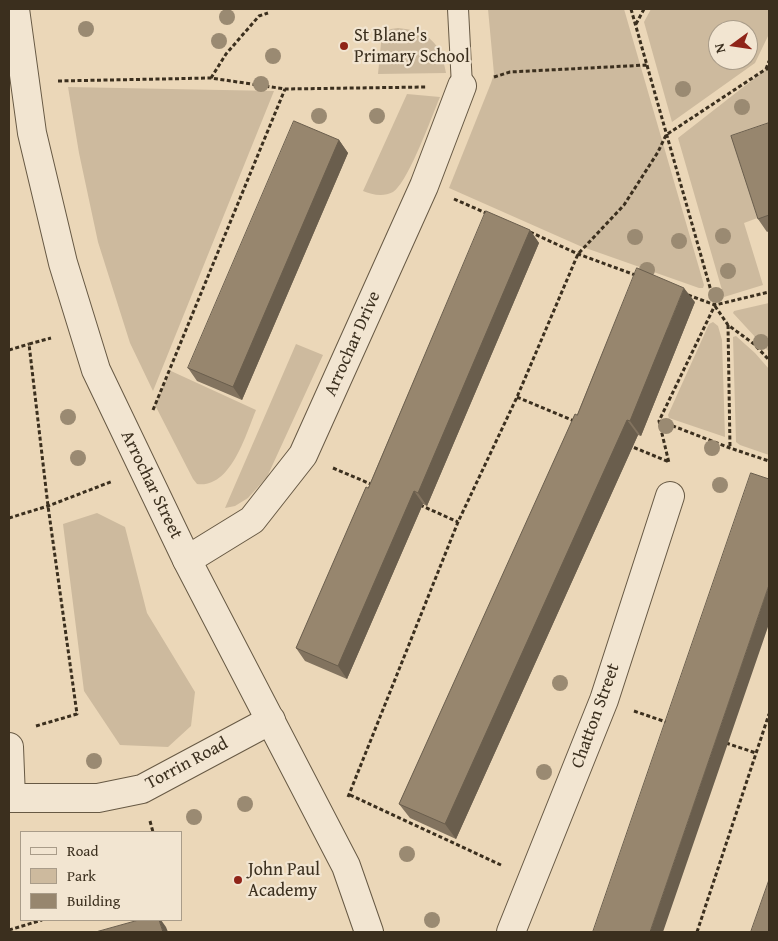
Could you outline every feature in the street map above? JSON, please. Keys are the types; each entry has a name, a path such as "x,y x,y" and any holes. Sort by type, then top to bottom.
{"street":[{"name":"Arrochar Street","path":"16,9 32,133 60,254 96,370 187,560 346,866 369,932"},
{"name":"Arrochar Drive","path":"187,560 252,520 303,455 424,186 475,82"},
{"name":"Chatton Street","path":"511,932 604,700 670,496"},
{"name":"Torrin Road","path":"10,798 98,798 142,789 271,720"},
{"path":"9,747 10,798"}],"lane":[{"path":"458,9 475,82"}],"path":[{"path":"631,9 715,305 728,324 754,344 769,360"},
{"path":"636,25 644,9"},
{"path":"211,78 226,54 259,16 268,14"},
{"path":"327,829 350,795 458,522 517,397 578,254 624,206 658,152 666,135 767,69 769,61"},
{"path":"25,82 211,78 285,89 475,82 510,72 647,65"},
{"path":"9,518 48,506 140,461 285,89"},
{"path":"424,186 497,218"},
{"path":"524,230 578,254 642,278"},
{"path":"688,295 715,305 769,292"},
{"path":"670,496 669,462 659,421 715,305"},
{"path":"728,324 730,448"},
{"path":"9,350 83,328"},
{"path":"29,344 48,506 77,714 34,727"},
{"path":"517,397 580,424"},
{"path":"659,421 769,461"},
{"path":"624,443 669,462"},
{"path":"303,455 376,486"},
{"path":"413,502 458,522"},
{"path":"604,700 676,725"},
{"path":"697,932 769,714"},
{"path":"721,741 756,753"},
{"path":"350,795 532,880"},
{"path":"9,930 39,921"}],"green space":[{"path":"488,9 624,9 704,285 703,288 580,246 449,188 494,74"},
{"path":"651,9 769,9 769,34 758,57 758,20 708,20 708,70 745,70 672,122 644,22"},
{"path":"398,28 418,32 432,40 441,54 446,73 378,74 382,33"},
{"path":"769,67 769,138 760,217 744,223 763,285 724,297 678,138"},
{"path":"68,87 274,91 153,391 130,343 98,242 79,153"},
{"path":"407,94 440,97 419,148 406,176 399,186 393,192 386,195 370,194 363,191"},
{"path":"769,303 769,352 733,313 734,311"},
{"path":"713,322 718,326 722,340 725,437 669,418 668,415 709,324"},
{"path":"736,336 769,369 769,455 736,442 733,337"},
{"path":"296,344 323,355 267,477 248,498 235,506 225,508"},
{"path":"171,371 256,410 236,458 219,478 209,483 197,484 193,479 155,405"},
{"path":"97,513 125,527 147,613 195,692 191,726 168,747 120,745 84,691 63,524"}],"building":[{"path":"294,121 339,140 233,387 188,368"},
{"path":"769,123 769,215 758,219 731,136"},
{"path":"486,211 530,230 418,493 414,491 338,666 296,648 366,487 368,488"},
{"path":"637,268 684,288 630,421 627,420 445,824 399,804 575,414 577,415"},
{"path":"751,473 769,479 769,585 650,932 593,932"},
{"path":"769,880 769,932 751,932"},
{"path":"135,921 159,921 163,932 96,932"}],"place":[{"name":"St Blane's Primary School","path":"344,46"},
{"name":"John Paul Academy","path":"238,880"}]}
